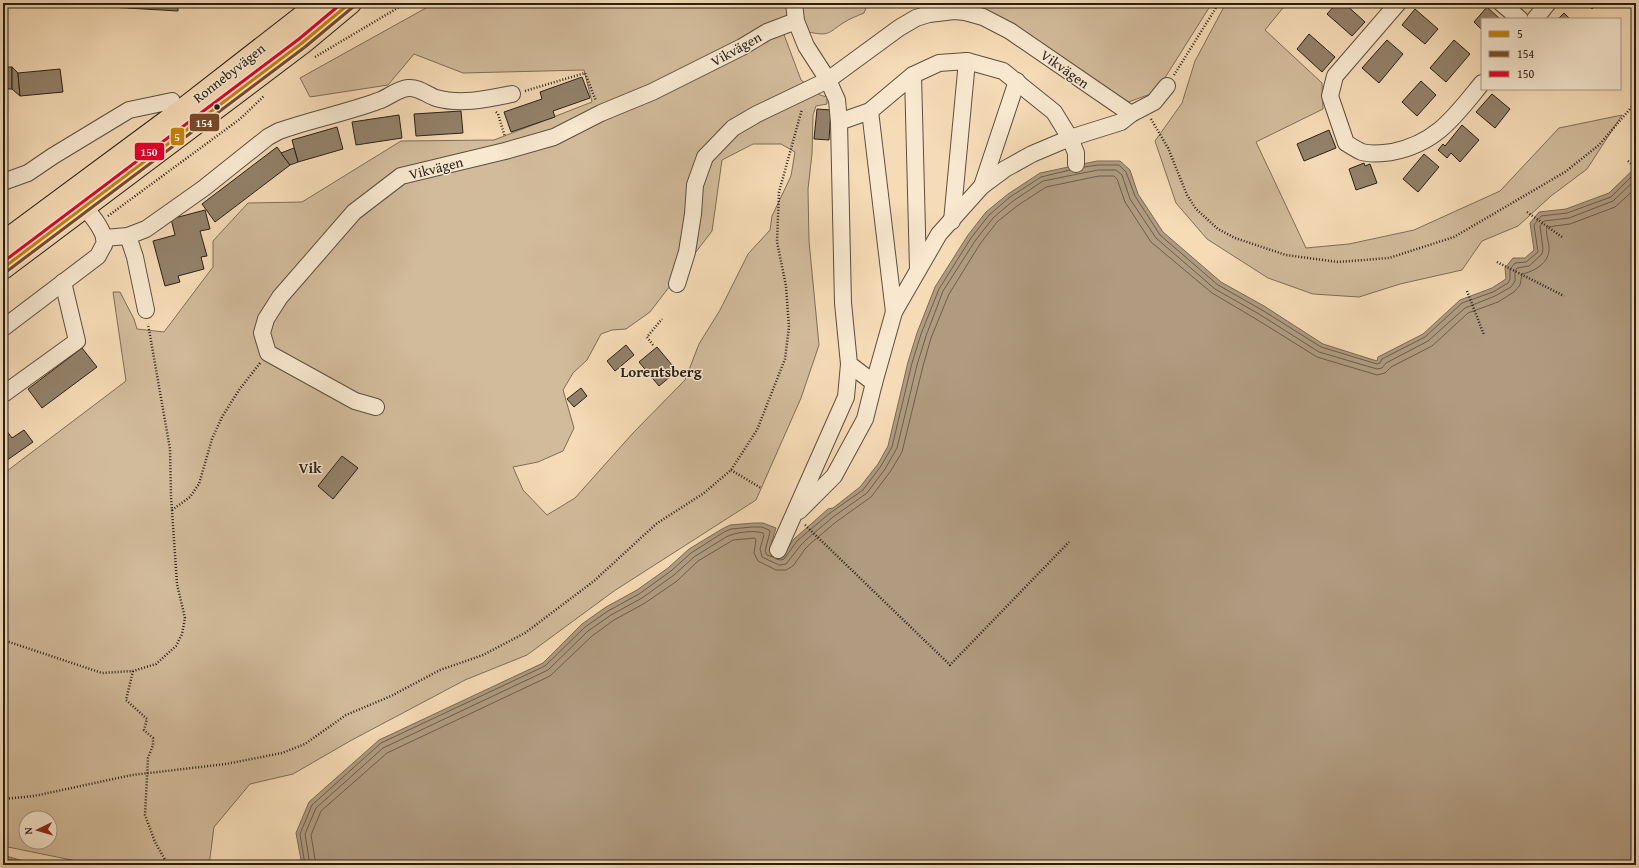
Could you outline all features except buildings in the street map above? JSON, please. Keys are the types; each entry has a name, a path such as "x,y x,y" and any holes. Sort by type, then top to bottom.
{"highway":[{"name":"Ronnebyvägen","path":"3,268 78,199 180,112 320,3"},
{"name":"Ronnebyvägen","path":"3,243 78,199 296,47 350,3"}],"street":[{"path":"794,3 796,21 806,46 828,80 837,100 839,122 843,303 849,364 846,397 797,520"},
{"path":"1398,3 1335,76 1330,96 1346,143 1362,152 1380,154 1398,150 1429,139 1452,120 1481,84"},
{"path":"1502,3 1519,18"},
{"path":"1536,18 1548,3"},
{"name":"Vikvägen","path":"677,284 687,252 693,214 695,185 704,158 733,128 757,114 828,80 908,22 929,14 965,12 983,17 1010,31 1138,111"},
{"name":"Vikvägen","path":"268,353 262,333 266,319 280,297 354,212 401,176 505,151 554,136 601,113 652,92 742,47 767,32 796,21"},
{"path":"839,122 870,111 913,75 939,63 967,61 1003,71 1054,112 1070,138 1076,153 1076,164"},
{"path":"952,221 967,61"},
{"path":"913,75 918,270"},
{"path":"982,186 1017,81"},
{"path":"778,550 797,520 834,476 865,419 894,312 939,234 982,186 1004,169 1032,154 1070,138 1121,122 1154,102 1168,86"},
{"path":"100,231 128,236 146,229 204,188 268,137 278,131 378,101 401,90 408,88 415,89 435,98 454,101 484,100 512,94"},
{"path":"3,182 28,173 129,110 172,101"},
{"path":"870,111 894,312"},
{"path":"3,328 98,256 104,244 100,231 78,199"},
{"path":"128,236 135,257 146,310"},
{"path":"3,390 6,393 77,341 63,282"},
{"path":"268,353 355,401 376,407"},
{"path":"849,364 874,383"}],"path":[{"path":"314,58 400,4 406,3"},
{"path":"1168,86 1219,3"},
{"path":"512,94 585,73 601,113"},
{"path":"3,799 34,796 132,775 226,764 282,753 305,744 346,715 391,696 440,670 483,656 525,633 594,581 656,524 704,493 731,470 757,430 784,359 789,327 786,286 777,242 779,192 809,89"},
{"path":"100,231 240,119 267,92"},
{"path":"484,100 498,114 505,140 505,151"},
{"path":"1138,111 1168,148 1186,195 1196,209 1218,229 1235,238 1286,255 1338,262 1389,258 1454,237 1565,172 1599,145 1636,102"},
{"path":"1628,161 1636,168"},
{"path":"1527,212 1562,237"},
{"path":"1497,262 1564,296"},
{"path":"1467,291 1484,335"},
{"path":"3,640 102,673 133,671 156,664 176,646 182,634 185,618 177,584 170,449 146,310"},
{"path":"653,345 647,337 662,319"},
{"path":"172,510 190,497 199,484 212,439 222,417 239,390 268,353"},
{"path":"731,470 761,488"},
{"path":"797,520 950,665 1069,542"},
{"path":"133,671 126,700 147,719 144,730 153,738 153,745 148,758 145,815 155,842 168,865"}],"shaded area":[{"path":"435,3 558,3 562,6 699,5 708,3 868,3 864,13 848,20 830,32 820,34 808,32 803,23 783,32 801,80 820,95 827,97 827,104 816,106 813,115 812,154 808,189 809,241 819,345 801,398 756,500 614,591 527,655 465,680 350,741 293,774 250,784 214,827 209,865 96,865 23,850 58,850 58,810 18,810 18,849 3,846 3,474 126,381 113,292 120,292 134,319 137,329 164,332 213,267 213,241 248,203 302,202 401,141 494,140 592,102 584,70 463,73 414,54 388,85 310,97 300,78","holes":["753,144 781,144 795,152 791,176 772,216 770,230 748,254 720,310 699,344 685,380 633,433 575,498 547,515 523,490 513,467 538,462 563,451 574,428 563,390 573,373 587,360 601,334 612,330 626,329 650,312 712,231 722,160"]},
{"path":"919,3 1212,3 1156,92 1123,104 1013,26 921,10"},
{"path":"1226,3 1287,3 1265,30 1322,83 1323,109 1256,142 1306,248 1349,244 1414,230 1500,191 1559,128 1622,115 1587,169 1551,196 1518,226 1482,241 1462,270 1400,284 1359,297 1313,294 1268,278 1207,239 1176,203 1155,141 1182,103 1195,61"}],"water":[{"path":"1097,161 1120,161 1130,170 1138,194 1163,232 1221,282 1264,306 1323,344 1377,361 1378,357 1423,334 1460,300 1492,288 1506,279 1505,268 1513,258 1525,258 1534,250 1530,223 1539,212 1566,209 1609,193 1636,167 1636,865 302,865 296,833 309,802 379,740 543,663 582,624 606,607 637,590 668,568 689,549 722,529 730,525 754,523 763,523 776,528 769,551 782,556 794,539 828,509 833,508 860,487 878,464 888,446 908,362 917,333 935,287 968,235 986,212 1008,194 1040,173"},
{"path":"3,855 37,865 3,865"}],"transit line":[{"name":"150","path":"3,262 299,39 342,3"},
{"name":"5","path":"3,268 302,43 350,3"},
{"name":"154","path":"6,272 305,47 353,7"}],"district":[{"name":"Lorentsberg","path":"661,371"},
{"name":"Vik","path":"310,467"}]}
